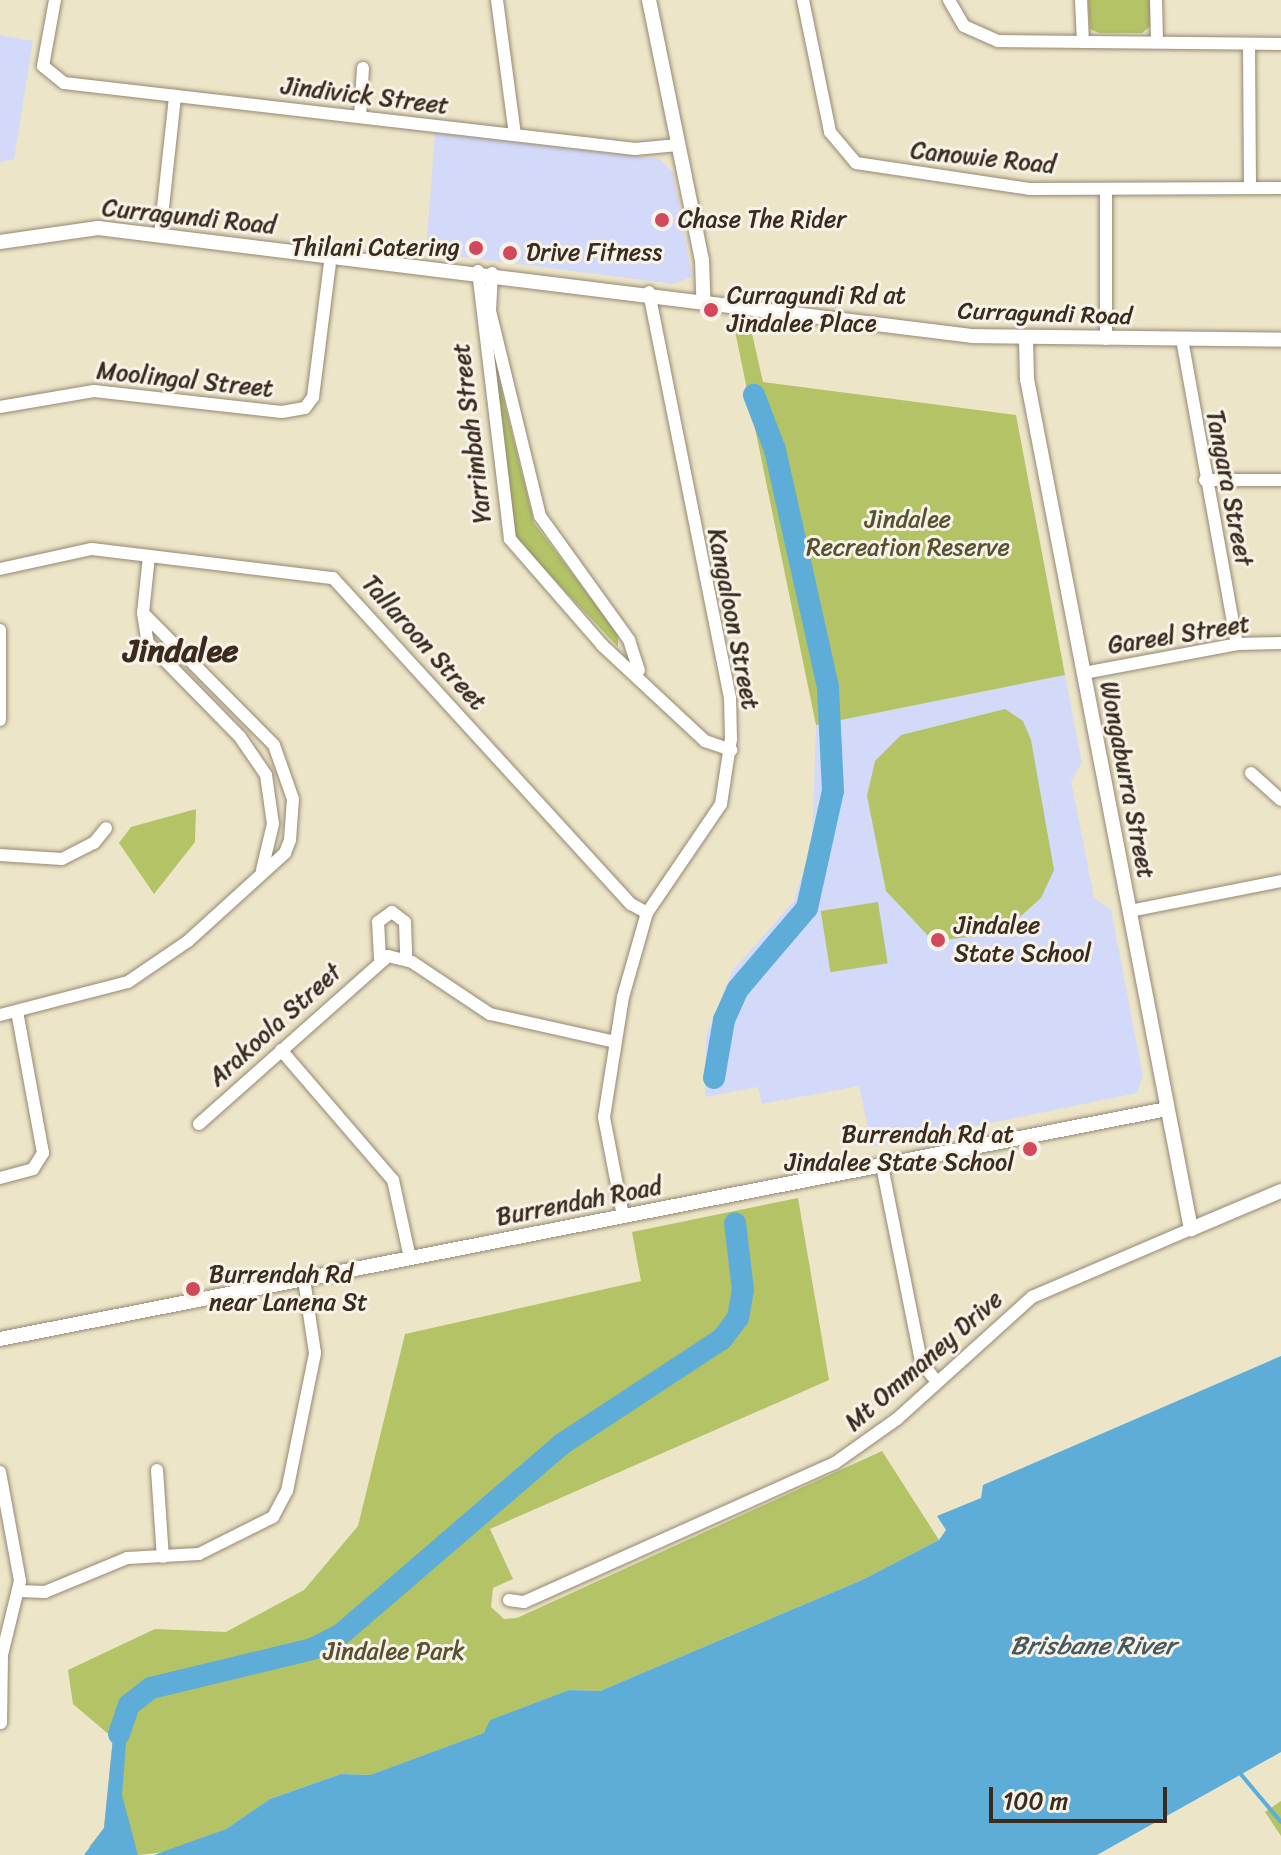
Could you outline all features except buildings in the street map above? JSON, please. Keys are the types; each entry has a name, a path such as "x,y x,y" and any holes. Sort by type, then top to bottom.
{"street":[{"name":"Jindivick Street","path":"55,0 43,56 48,77 175,96 635,149 678,145"},
{"path":"497,0 515,135"},
{"path":"649,0 702,260 703,298"},
{"name":"Canowie Road","path":"803,0 830,132 856,163 1029,189 1281,188"},
{"path":"949,0 979,38 1281,44"},
{"path":"1081,0 1083,42"},
{"path":"1156,0 1157,41"},
{"path":"1249,44 1250,188"},
{"path":"360,117 363,68"},
{"path":"160,235 175,96"},
{"path":"1106,190 1106,339"},
{"name":"Curragundi Road","path":"0,242 72,228 485,272 1026,339 1281,340"},
{"name":"Moolingal Street","path":"0,407 94,391 282,412 305,408 313,397 331,255"},
{"name":"Yarrimbah Street","path":"485,272 490,311 540,516 629,640 643,677"},
{"name":"Yarrimbah Street","path":"485,272 506,532 599,642 643,677 705,741 731,750"},
{"name":"Kangaloon Street","path":"623,1216 604,1117 615,1042 647,913 719,808 731,750 730,698 649,292"},
{"name":"Wongaburra Street","path":"1026,339 1027,379 1191,1229"},
{"name":"Tangara Street","path":"1182,339 1237,644"},
{"path":"1205,480 1281,480"},
{"name":"Tallaroon Street","path":"0,569 92,549 333,578 631,904 647,913"},
{"path":"149,556 143,613 148,643 240,737 266,775 273,824 262,870"},
{"path":"0,1015 128,982 188,941 262,870 285,853 293,826 288,776 274,745 143,613"},
{"path":"0,630 0,720"},
{"name":"Gareel Street","path":"1084,673 1237,644 1281,643"},
{"path":"1251,773 1281,800"},
{"path":"0,855 62,859 94,843 106,828"},
{"path":"1130,911 1281,881"},
{"path":"406,959 405,922 392,912 378,922 380,959 406,959 490,1014 615,1042"},
{"name":"Arakoola Street","path":"199,1124 380,959"},
{"path":"0,1178 33,1169 43,1153 17,1012"},
{"path":"281,1050 393,1180 410,1258"},
{"name":"Burrendah Road","path":"0,1339 1167,1109"},
{"path":"882,1166 921,1362 937,1382"},
{"name":"Mt Ommaney Drive","path":"509,1600 524,1602 807,1477 871,1440 1032,1297 1281,1191"},
{"path":"19,1591 45,1592 127,1558 199,1554 255,1530 285,1501 315,1353 304,1279"},
{"path":"157,1470 163,1557"},
{"path":"0,1472 19,1591 2,1655 4,1724"}],"shaded area":[{"path":"0,35 33,41 14,159 0,162"},
{"path":"435,133 660,159 673,173 692,277 673,284 426,252"},
{"name":"Jindalee State School","path":"1065,675 1082,763 1071,781 1094,898 1111,910 1143,1076 1137,1093 872,1147 859,1086 762,1104 758,1087 705,1097 706,1036 733,970 794,901 812,844 816,725"}],"green space":[{"path":"1088,0 1152,0 1151,26 1142,33 1099,33 1090,29"},
{"name":"Jindalee Recreation Reserve","path":"734,326 751,329 763,382 1016,415 1065,675 816,725"},
{"path":"492,352 534,523 618,634 618,647 512,535"},
{"path":"1005,709 1023,721 1031,740 1054,870 1041,898 1014,922 987,935 933,941 886,891 867,796 875,761 901,735"},
{"path":"196,809 195,842 154,894 119,843 131,827"},
{"path":"878,902 888,963 830,972 821,911"},
{"name":"Jindalee Park","path":"798,1198 829,1380 490,1529 513,1579 493,1588 491,1607 504,1619 517,1618 882,1451 939,1540 862,1580 600,1691 569,1690 491,1720 485,1733 370,1775 341,1774 270,1799 226,1829 166,1852 138,1855 131,1833 89,1847 104,1828 113,1738 73,1704 68,1670 155,1629 226,1632 304,1590 358,1526 405,1334 641,1281 632,1232"},
{"path":"1281,1801 1281,1836 1265,1812"}],"water":[{"name":"Brisbane River","path":"1281,1356 1281,1752 1097,1855 154,1855 226,1829 270,1799 341,1774 370,1775 484,1733 490,1720 569,1690 600,1691 862,1580 939,1540 946,1530 937,1516 981,1498 983,1485"},
{"path":"129,1705 122,1795 138,1855 84,1855 104,1828 113,1738"}],"waterway":[{"path":"714,1078 724,1020 738,989 807,908 833,791 828,687 775,450 754,395"},
{"path":"119,1734 129,1705 151,1688 312,1649 340,1635 562,1444 722,1339 738,1318 743,1290 735,1223"},
{"path":"1239,1772 1281,1822"}],"place":[{"name":"Chase The Rider","path":"662,220"},
{"name":"Thilani Catering","path":"476,248"},
{"name":"Drive Fitness","path":"510,253"},
{"name":"Curragundi Rd at Jindalee Place","path":"711,310"},
{"name":"Jindalee State School","path":"938,940"},
{"name":"Burrendah Rd at Jindalee State School","path":"1030,1149"},
{"name":"Burrendah Rd near Lanena St","path":"193,1289"}],"district":[{"name":"Jindalee","path":"181,651"}]}
